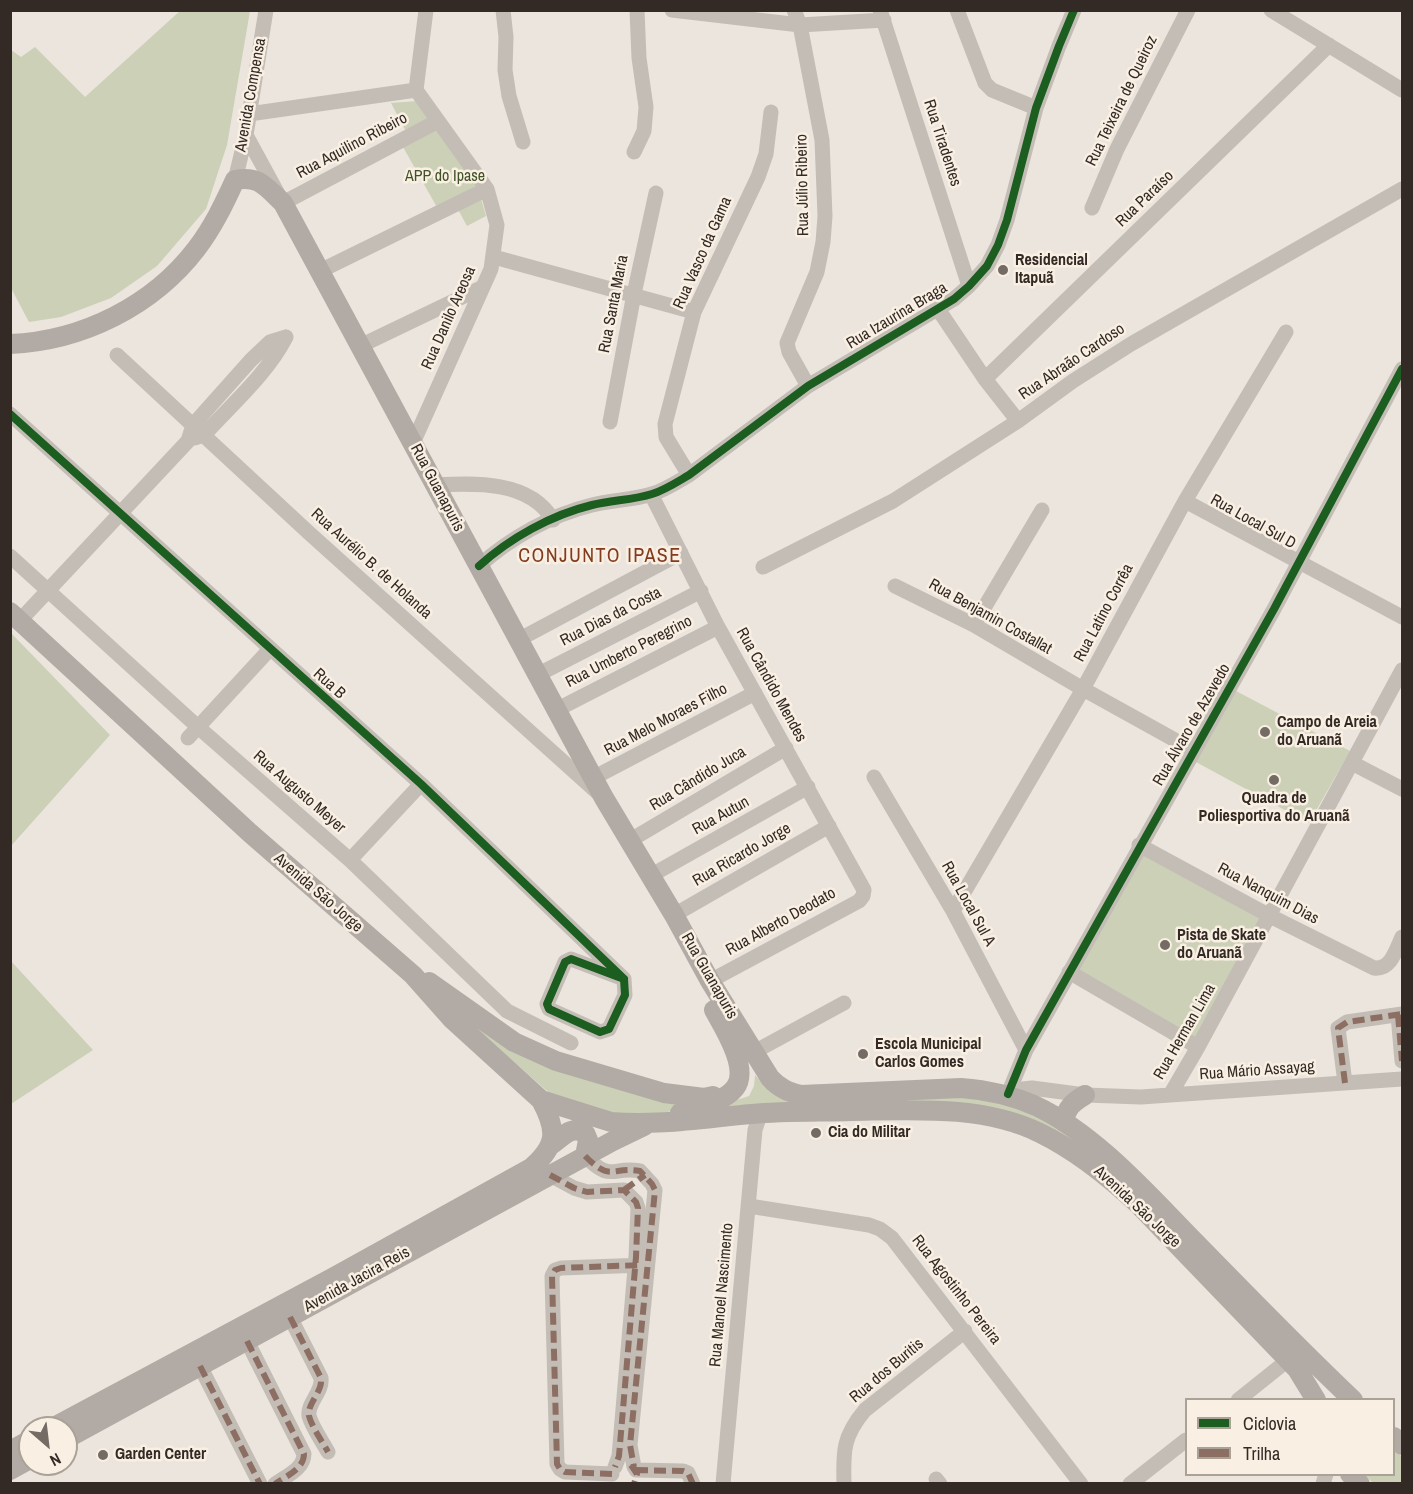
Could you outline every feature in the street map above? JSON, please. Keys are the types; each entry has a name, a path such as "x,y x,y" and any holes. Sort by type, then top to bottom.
{"main road":[{"path":"235,180 246,178 260,181 283,202"},
{"name":"Avenida Compensa","path":"10,344 33,343 81,331 120,314 149,294 175,272 196,249 212,226 235,180"},
{"name":"Rua Guanapuris","path":"283,202 604,798 770,1078 778,1086 801,1095"},
{"name":"Avenida São Jorge","path":"10,599 18,613 52,651 312,888 388,952 452,1020 541,1100 611,1122 650,1123 765,1113 922,1110 953,1112 1002,1120 1038,1132 1075,1152 1112,1180 1152,1218 1288,1360 1306,1381 1315,1398"},
{"name":"Rua Guanapuris","path":"629,841 645,879 727,1033 739,1068 735,1088 728,1094"},
{"path":"388,952 514,1042 556,1061 664,1093 704,1098 728,1094"},
{"name":"Avenida São Jorge","path":"801,1095 961,1088 1008,1094 1037,1107 1085,1137 1125,1172 1302,1352 1351,1398"},
{"name":"Avenida São Jorge","path":"650,1123 714,1102 728,1094"},
{"path":"1064,1122 1065,1113 1070,1106 1085,1095"},
{"path":"541,1100 551,1123 551,1145"},
{"name":"Avenida Jacira Reis","path":"78,1432 585,1156 650,1123"},
{"name":"Avenida Jacira Reis","path":"74,1416 518,1176 541,1160 551,1145 574,1129 585,1132 588,1140 585,1156"}],"street":[{"name":"Avenida Compensa","path":"235,180 246,135 266,10"},
{"path":"249,114 416,90 426,10"},
{"path":"502,10 506,37 505,70 509,96 523,142"},
{"path":"634,152 644,131 646,107 639,58 638,10"},
{"path":"672,10 797,18 882,15"},
{"path":"957,10 985,82 992,90 1036,108"},
{"name":"Rua Izaurina Braga","path":"479,566 506,544 553,520 592,505 651,494 669,487 689,475 808,386 938,309 969,285 987,266 998,244 1007,220 1036,108 1074,10"},
{"name":"Rua Teixeira de Queiroz","path":"1092,208 1117,149 1188,10"},
{"path":"1271,10 1402,90"},
{"name":"Rua Tiradentes","path":"882,15 969,285"},
{"name":"Rua Júlio Ribeiro","path":"797,18 822,140 825,216 823,242 816,272 787,343 789,352 808,386"},
{"name":"Rua Paraíso","path":"985,379 1329,45"},
{"name":"Rua Danilo Areosa","path":"413,443 491,269 497,225 487,189 416,90"},
{"name":"Rua Vasco da Gama","path":"689,475 666,437 665,430 694,312 758,177 766,154 771,112"},
{"name":"Rua Aquilino Ribeiro","path":"283,202 438,121"},
{"name":"Rua Guanapuris","path":"246,135 283,202"},
{"path":"320,271 487,189"},
{"name":"Rua Abraão Cardoso","path":"763,567 892,501 1018,421 1073,381 1131,344 1402,189"},
{"name":"Rua Santa Maria","path":"610,422 656,193"},
{"path":"494,257 694,312"},
{"path":"360,346 483,287"},
{"path":"938,309 985,379 1018,421"},
{"name":"Rua Latino Corrêa","path":"954,911 1083,689 1185,501 1286,332"},
{"path":"18,613 48,590 188,441 270,342 286,337 279,351 262,371 198,430"},
{"name":"Rua Aurélio B. de Holanda","path":"117,355 308,532 604,798"},
{"name":"Rua Álvaro de Azevedo","path":"1008,1094 1026,1050 1139,845 1274,609 1402,369"},
{"name":"Rua B","path":"10,414 421,784 624,979"},
{"path":"435,485 474,483 513,490 542,506 553,520"},
{"name":"Rua Cândido Mendes","path":"651,494 718,627 864,891"},
{"name":"Rua Local Sul D","path":"1185,501 1402,617"},
{"path":"974,625 1042,510"},
{"path":"518,640 681,553"},
{"name":"Rua Augusto Meyer","path":"10,556 48,590 193,733 350,860 507,1011 571,1043"},
{"name":"Rua Benjamin Costallat","path":"895,586 974,625 1193,750"},
{"name":"Rua Dias da Costa","path":"537,675 701,591"},
{"name":"Rua Umberto Peregrino","path":"556,710 718,627"},
{"path":"193,733 270,649"},
{"name":"Rua Herman Lima","path":"1170,1095 1270,916 1402,670"},
{"name":"Rua Melo Moraes Filho","path":"593,778 755,693"},
{"name":"Rua Cândido Juca","path":"629,841 786,748"},
{"path":"1352,764 1402,789"},
{"name":"Rua Local Sul A","path":"874,777 954,911 1026,1050"},
{"path":"350,860 421,784"},
{"name":"Rua Autun","path":"651,876 808,787"},
{"name":"Rua Ricardo Jorge","path":"674,915 829,826"},
{"name":"Rua Nanquim Dias","path":"1139,845 1270,916 1374,968 1382,969 1387,966 1402,937"},
{"name":"Rua Alberto Deodato","path":"711,981 859,901 864,891"},
{"path":"571,958 624,979 626,996 609,1029 600,1032 549,1009 547,1004 566,962 571,958"},
{"path":"1069,972 1198,1047"},
{"path":"754,1052 844,1003"},
{"path":"1345,1083 1338,1028 1347,1022 1400,1014 1402,1061"},
{"name":"Rua Mário Assayag","path":"1008,1094 1032,1088 1116,1097 1170,1095 1402,1079"},
{"name":"Rua Manoel Nascimento","path":"723,1484 754,1130 759,1118 765,1113"},
{"path":"585,1156 604,1172 640,1171 655,1190 642,1265 619,1456 614,1475"},
{"path":"550,1175 587,1192 624,1190 645,1175"},
{"path":"624,1190 636,1202 638,1208 642,1265 630,1445 634,1474"},
{"name":"Rua Agostinho Pereira","path":"748,1206 860,1223 880,1229 898,1245 1081,1484"},
{"path":"634,1474 626,1463 614,1475 565,1472 557,1464 552,1276 555,1270 561,1268 642,1265"},
{"path":"290,1317 321,1378 322,1384 309,1415 328,1452"},
{"name":"Rua dos Buritis","path":"844,1484 843,1454 853,1425 865,1410 965,1331"},
{"path":"248,1341 304,1454 301,1466 275,1484"},
{"path":"1240,1398 1288,1360"},
{"path":"200,1366 260,1484"},
{"path":"1130,1484 1185,1441"},
{"path":"634,1474 683,1471 692,1477 693,1484"}],"green space":[{"path":"181,10 250,11 227,145 206,209 157,266 111,298 61,317 29,322 11,288 11,50 21,57 35,47 85,97"},
{"name":"APP do Ipase","path":"418,101 478,188 486,216 467,226 454,202 438,209 403,147 410,139 391,103"},
{"path":"11,633 110,735 11,846"},
{"path":"1236,691 1350,751 1309,823 1194,761"},
{"path":"1140,853 1264,918 1196,1040 1075,970"},
{"path":"10,960 93,1050 11,1104 10,1104"},
{"path":"444,1001 519,1051 706,1101 654,1116 622,1116 554,1097"},
{"path":"755,1075 769,1090 942,1094 991,1099 1054,1123 1110,1166 1008,1115 691,1115 749,1096 754,1086"},
{"path":"1395,1450 1402,1457 1402,1483 1373,1483 1366,1476 1395,1476"}],"marked path":[{"path":"1345,1083 1338,1028 1347,1022 1402,1014"},
{"path":"1398,1015 1402,1061"},
{"path":"585,1156 607,1171 640,1171 655,1190 630,1445 634,1467"},
{"path":"550,1175 587,1192 624,1190 636,1202 638,1208 619,1456 615,1467"},
{"path":"624,1190 645,1175"},
{"path":"612,1474 565,1472 557,1464 552,1276 555,1270 561,1268 642,1265"},
{"path":"290,1317 321,1378 320,1388 310,1407 309,1416 328,1452"},
{"path":"247,1341 304,1454 298,1468 275,1484"},
{"path":"200,1366 260,1484"},
{"path":"631,1465 637,1474 634,1484"},
{"path":"636,1470 683,1471 688,1473 693,1484"}],"cycle path":[{"path":"479,566 504,546 546,521 592,505 652,494 675,483 808,386 954,299 969,286 987,266 998,245 1007,220 1036,108 1074,10"},
{"path":"1008,1094 1026,1050 1274,609 1402,369"},
{"path":"10,414 421,784 624,979 625,995 609,1029 600,1032 549,1009 547,1004 565,962 571,959 624,979"}],"place":[{"name":"Residencial Itapuã","path":"1003,270"},
{"name":"Campo de Areia do Aruanã","path":"1265,732"},
{"name":"Quadra de Poliesportiva do Aruanã","path":"1274,780"},
{"name":"Pista de Skate do Aruanã","path":"1165,945"},
{"name":"Escola Municipal Carlos Gomes","path":"863,1054"},
{"name":"Cia do Militar","path":"816,1133"},
{"name":"Garden Center","path":"103,1455"}],"district":[{"name":"CONJUNTO IPASE","path":"600,557"}]}
